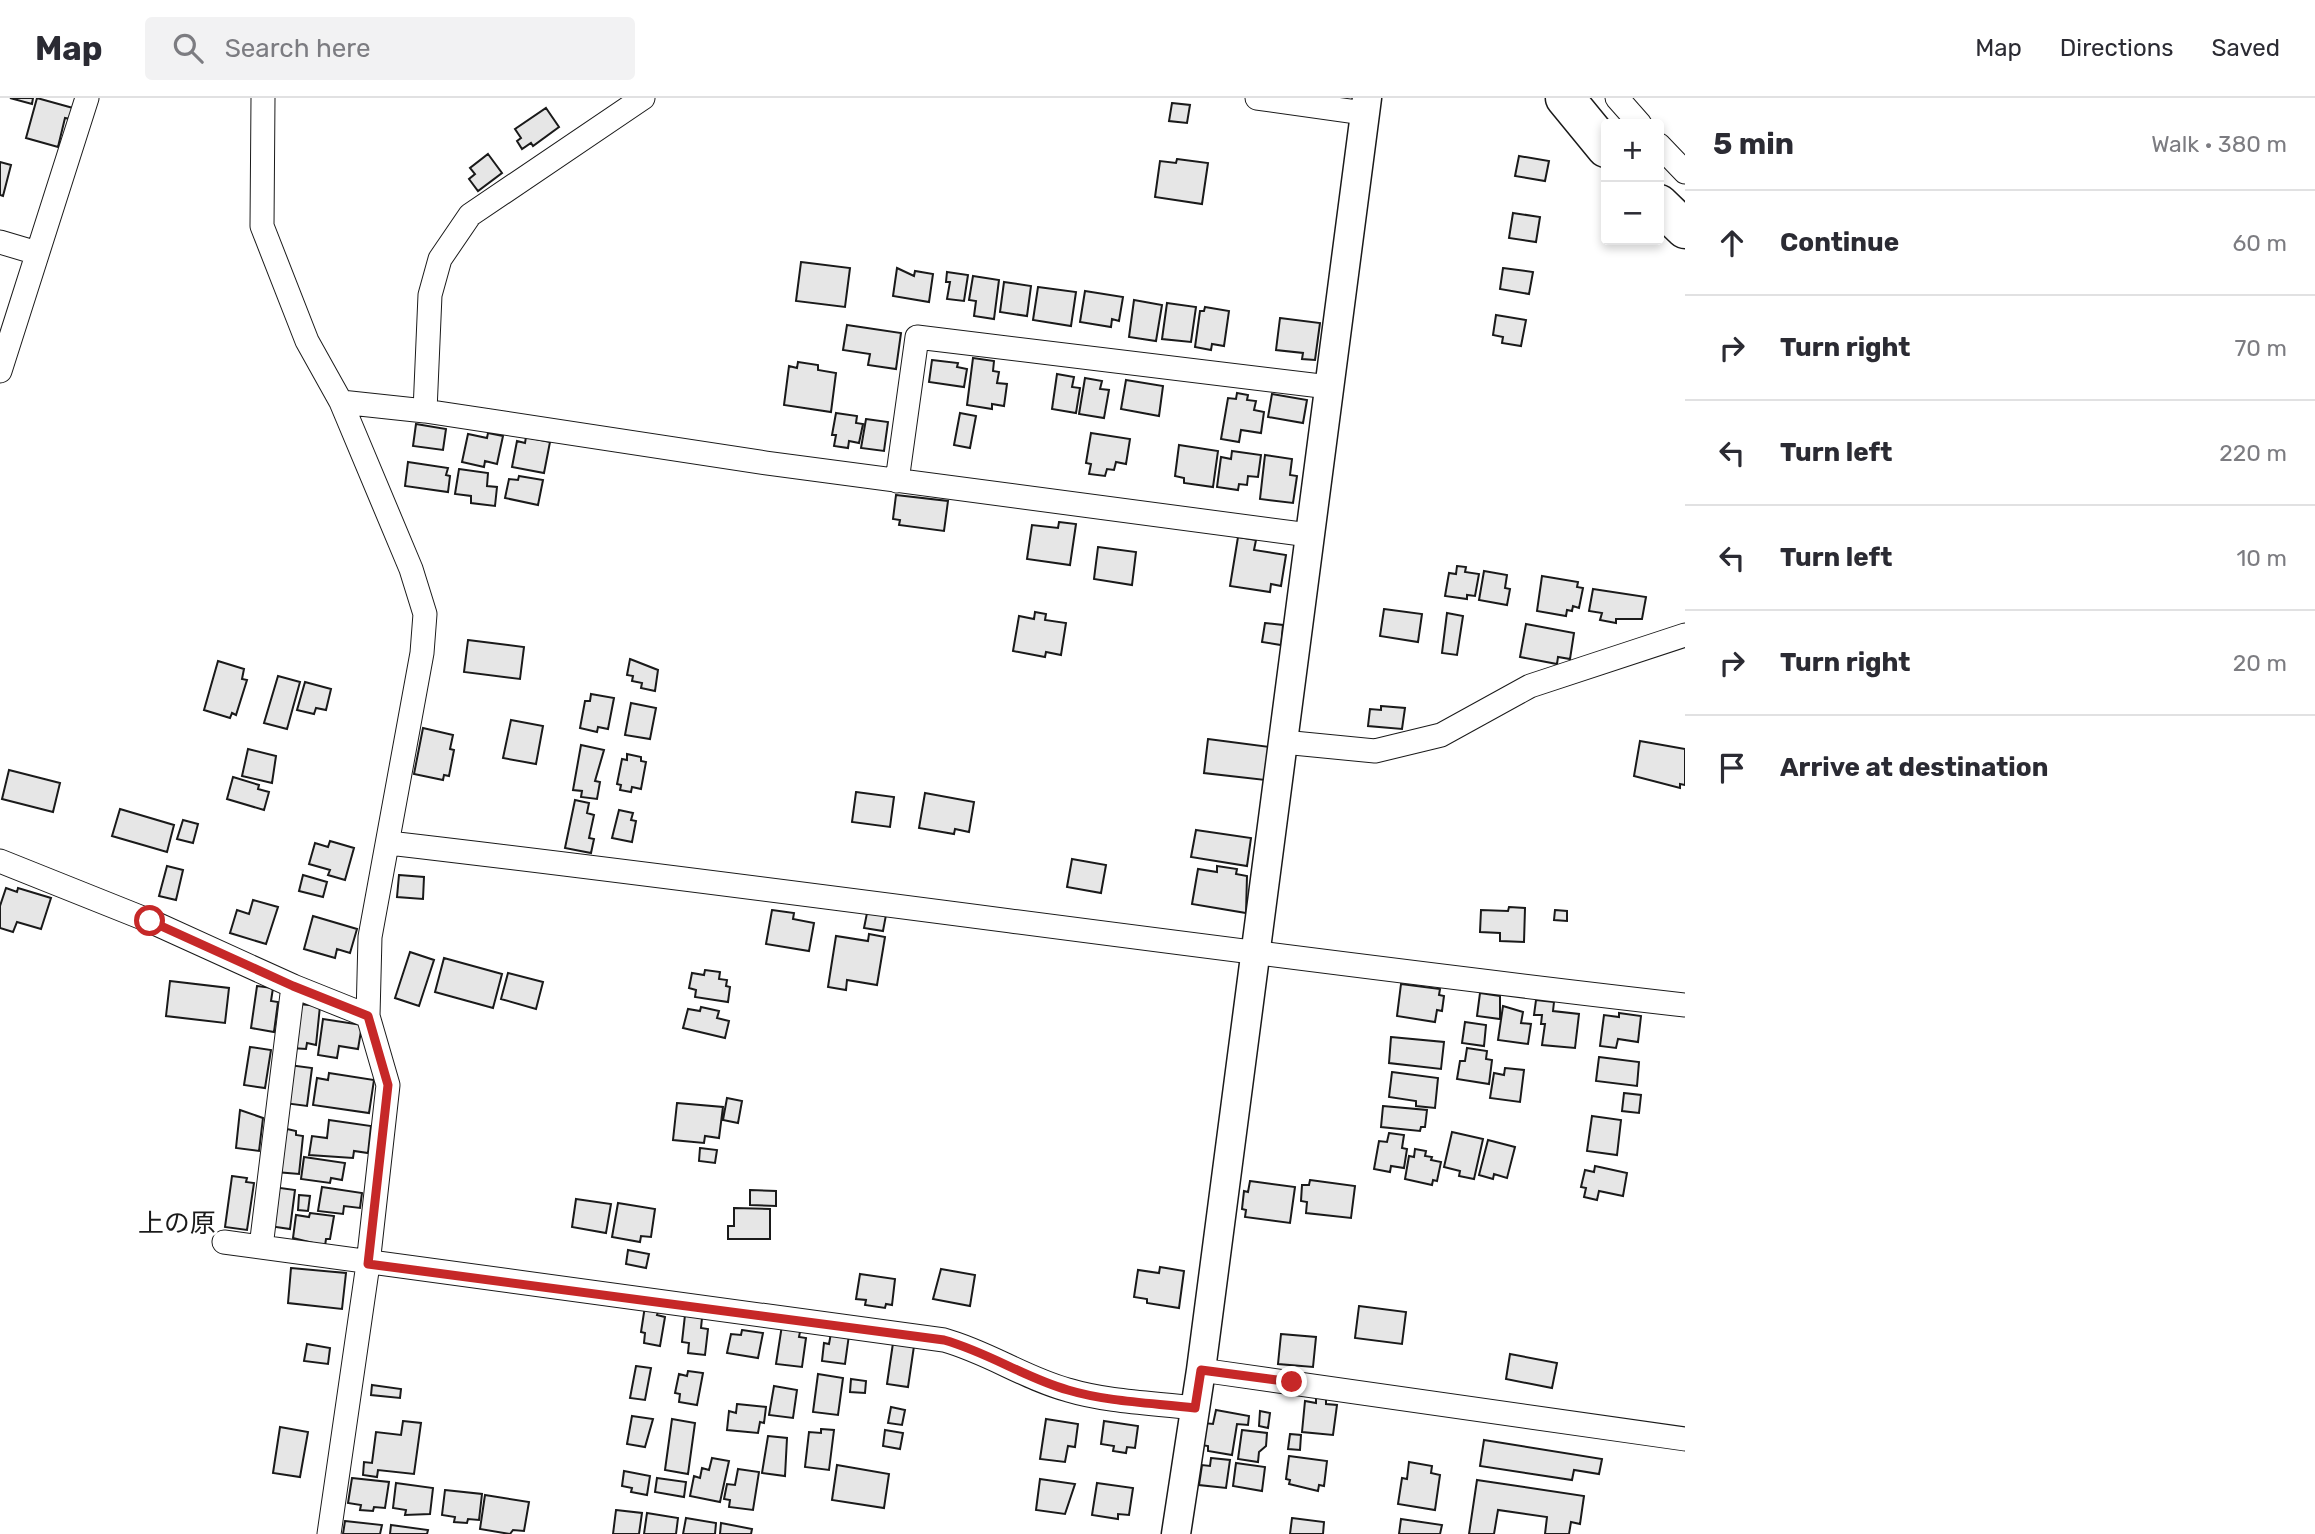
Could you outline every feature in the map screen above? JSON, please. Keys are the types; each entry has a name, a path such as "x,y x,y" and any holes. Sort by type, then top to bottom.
{"highway":[{"path":"1565,98 1601,142"},
{"path":"1664,209 1685,229"}],"street":[{"path":"0,371 87,98"},
{"path":"263,98 262,226 307,341 341,402 411,569 425,614 422,653 370,937 368,1016 388,1085 368,1264 329,1534"},
{"path":"425,411 430,295 440,259 470,215 643,98"},
{"path":"1177,1534 1201,1370 1366,106 1256,98"},
{"path":"1617,98 1636,119"},
{"path":"1664,150 1685,172"},
{"path":"0,242 37,253"},
{"path":"897,481 917,337 1329,387"},
{"path":"341,402 425,411 897,481 1309,535"},
{"path":"1283,742 1375,751 1441,735 1530,686 1685,635"},
{"path":"389,843 1685,1006"},
{"path":"0,861 150,921 293,986 368,1016"},
{"path":"261,1247 293,986"},
{"path":"224,1242 368,1264 944,1340 978,1349 1046,1383 1070,1391 1195,1408"},
{"path":"1201,1370 1685,1439"}],"building":[{"path":"10,98 33,98 32,104"},
{"path":"37,98 73,108 70,119 65,118 58,147 26,138"},
{"path":"1172,103 1190,105 1187,123 1169,121"},
{"path":"546,108 559,127 533,146 531,143 522,149 517,141 521,138 515,129"},
{"path":"488,154 502,173 478,191 469,179 475,174 470,168"},
{"path":"1519,156 1549,161 1545,181 1515,176"},
{"path":"1177,159 1208,163 1202,204 1155,197 1160,161 1176,163"},
{"path":"0,162 11,165 3,196 0,195"},
{"path":"1513,213 1540,217 1536,242 1509,238"},
{"path":"801,262 850,268 845,307 796,301"},
{"path":"897,268 914,276 915,271 933,274 929,302 893,296"},
{"path":"1503,268 1533,272 1529,294 1500,289"},
{"path":"947,272 968,275 964,301 947,299 950,282 946,282"},
{"path":"973,276 999,280 994,319 974,316 976,301 969,300"},
{"path":"1004,282 1031,286 1027,316 1000,312"},
{"path":"1038,287 1076,292 1071,326 1033,320"},
{"path":"1085,291 1123,297 1119,321 1112,319 1111,327 1080,322"},
{"path":"1134,300 1162,305 1156,341 1129,337"},
{"path":"1167,303 1196,307 1191,342 1162,339"},
{"path":"1205,307 1229,311 1224,346 1212,344 1211,350 1195,347 1200,311 1204,311"},
{"path":"1496,315 1526,320 1521,346 1502,343 1503,337 1493,335"},
{"path":"1280,318 1320,323 1315,360 1302,359 1303,353 1276,350"},
{"path":"847,325 901,333 896,369 868,365 870,354 843,350"},
{"path":"973,358 994,361 993,371 999,372 997,383 1007,384 1004,406 992,404 992,409 967,405"},
{"path":"932,360 958,363 957,367 967,369 964,387 929,382"},
{"path":"798,362 818,365 818,370 836,373 831,412 784,405 789,366 797,368"},
{"path":"1057,374 1074,377 1072,387 1080,388 1076,413 1052,409"},
{"path":"1085,378 1102,381 1100,389 1109,390 1104,418 1079,414"},
{"path":"1126,380 1163,386 1159,416 1121,409"},
{"path":"1237,393 1248,395 1247,400 1256,401 1254,410 1264,412 1261,433 1241,430 1239,442 1221,439 1228,398 1236,399"},
{"path":"1272,394 1307,400 1303,423 1268,417"},
{"path":"836,413 857,416 856,423 863,424 859,443 849,441 848,448 834,446 836,435 832,435"},
{"path":"960,413 976,416 970,448 954,445"},
{"path":"866,419 888,422 884,451 861,448"},
{"path":"416,424 446,429 443,450 413,446"},
{"path":"488,433 503,436 497,464 485,461 484,467 462,462 468,434 487,438"},
{"path":"1091,433 1130,439 1126,464 1116,462 1114,470 1107,469 1105,476 1089,474 1091,464 1086,463"},
{"path":"526,437 550,442 544,473 512,467 517,441 525,443"},
{"path":"1179,445 1218,451 1213,487 1184,483 1184,478 1175,476"},
{"path":"1232,451 1261,455 1258,477 1248,476 1247,485 1239,484 1238,490 1217,487 1221,457 1231,459"},
{"path":"1265,455 1292,459 1290,475 1297,476 1293,503 1260,499"},
{"path":"408,462 448,468 448,492 405,486"},
{"path":"459,469 488,473 487,486 497,487 495,506 471,503 471,496 455,494"},
{"path":"519,476 543,480 538,505 505,498 509,479 518,480"},
{"path":"896,495 948,501 944,531 899,525 900,520 893,519"},
{"path":"1059,522 1076,524 1070,565 1027,559 1032,525 1058,528"},
{"path":"1238,537 1256,540 1254,550 1286,555 1281,586 1271,584 1270,592 1230,586"},
{"path":"1098,547 1136,552 1132,585 1094,579"},
{"path":"1457,566 1466,567 1465,572 1479,574 1475,596 1467,595 1467,599 1445,596 1449,573 1456,574"},
{"path":"1484,571 1507,575 1505,588 1510,589 1507,605 1479,600"},
{"path":"1542,576 1578,582 1577,587 1583,588 1579,608 1573,606 1572,611 1567,610 1566,616 1537,611"},
{"path":"1593,589 1646,597 1642,619 1616,619 1616,623 1600,620 1602,613 1589,611"},
{"path":"1384,609 1422,614 1418,642 1380,636"},
{"path":"1035,612 1046,614 1045,620 1066,623 1061,655 1046,652 1045,657 1013,651 1019,616 1034,619"},
{"path":"1447,613 1463,616 1457,655 1442,653"},
{"path":"1265,623 1283,625 1281,645 1262,642"},
{"path":"1526,624 1574,633 1570,659 1558,657 1557,664 1520,657"},
{"path":"468,640 524,647 520,679 464,672"},
{"path":"630,659 658,670 655,691 641,688 642,683 632,681 633,676 627,675"},
{"path":"218,661 244,669 242,679 247,680 236,715 232,713 230,718 204,710"},
{"path":"278,676 300,682 287,729 264,723"},
{"path":"305,682 331,689 326,710 316,708 314,714 297,710"},
{"path":"591,694 614,698 608,729 598,727 597,732 580,728 585,701 590,701"},
{"path":"631,703 656,708 650,739 625,735"},
{"path":"1381,706 1405,708 1402,729 1368,726 1370,709 1381,710"},
{"path":"511,720 543,726 536,764 503,758"},
{"path":"423,728 453,735 450,749 454,750 449,776 444,775 443,780 414,774"},
{"path":"1208,739 1270,747 1265,780 1204,773"},
{"path":"1640,741 1685,749 1685,785 1680,784 1680,788 1634,776"},
{"path":"581,745 604,750 595,781 600,782 597,799 581,797 582,791 573,790"},
{"path":"248,749 276,756 272,783 242,776"},
{"path":"627,754 641,757 641,761 646,762 641,789 632,787 631,792 620,790 621,785 617,784 622,759 627,760"},
{"path":"9,770 60,783 53,812 2,799"},
{"path":"233,777 259,785 258,789 269,792 264,810 227,799"},
{"path":"856,792 894,797 890,827 852,822"},
{"path":"925,793 974,802 969,832 955,829 954,834 919,828"},
{"path":"575,800 589,803 587,813 594,815 589,838 594,839 591,853 565,848"},
{"path":"120,809 174,825 167,852 112,836"},
{"path":"619,810 633,813 631,820 636,821 632,842 612,838"},
{"path":"183,820 198,824 193,843 177,839"},
{"path":"1196,830 1251,838 1247,866 1191,857"},
{"path":"330,841 354,848 345,880 328,875 330,870 309,864 315,843 328,847"},
{"path":"1072,859 1106,865 1101,893 1067,887"},
{"path":"167,866 183,870 176,900 159,896"},
{"path":"1217,866 1237,869 1236,874 1247,876 1246,913 1192,904 1198,869 1217,872"},
{"path":"303,875 327,882 323,897 299,891"},
{"path":"399,875 424,877 423,899 397,897"},
{"path":"6,888 17,892 18,888 51,898 41,929 17,922 13,932 0,928 0,906"},
{"path":"253,900 278,907 266,944 230,933 237,910 249,914"},
{"path":"1509,907 1525,908 1524,942 1500,941 1500,933 1480,932 1481,910 1508,911"},
{"path":"772,910 794,913 793,919 814,923 809,951 766,944"},
{"path":"1555,910 1567,911 1567,921 1554,920"},
{"path":"867,913 886,915 883,931 864,928"},
{"path":"313,916 357,929 350,953 337,949 335,958 304,949"},
{"path":"869,934 885,937 877,985 847,980 846,990 828,987 836,936 868,941"},
{"path":"410,952 434,960 419,1006 395,998"},
{"path":"444,958 502,974 493,1008 435,992"},
{"path":"705,970 720,972 719,979 727,980 726,986 730,987 728,1002 695,997 696,990 689,988 692,973 704,975"},
{"path":"508,973 543,982 536,1009 501,999"},
{"path":"170,981 229,988 225,1023 166,1016"},
{"path":"1401,984 1440,989 1439,995 1444,996 1442,1011 1437,1010 1435,1022 1397,1016"},
{"path":"257,986 273,988 271,1001 278,1002 274,1032 251,1028"},
{"path":"1480,993 1500,996 1500,1019 1477,1016"},
{"path":"1536,1000 1554,1002 1553,1011 1579,1014 1575,1048 1542,1045 1545,1024 1541,1024 1542,1015 1534,1015"},
{"path":"298,1004 320,1006 316,1045 307,1043 306,1049 292,1048"},
{"path":"1503,1006 1523,1012 1521,1023 1531,1024 1528,1044 1498,1040"},
{"path":"701,1007 719,1011 717,1018 729,1021 725,1038 683,1028 688,1009 700,1011"},
{"path":"1619,1013 1641,1016 1638,1042 1618,1039 1616,1048 1600,1046 1604,1015 1619,1017"},
{"path":"323,1019 362,1025 358,1049 339,1046 337,1058 318,1055"},
{"path":"1465,1022 1486,1025 1484,1046 1462,1043"},
{"path":"1391,1037 1444,1042 1441,1069 1389,1063"},
{"path":"250,1047 271,1050 265,1088 244,1085"},
{"path":"1467,1048 1487,1051 1486,1059 1492,1060 1489,1084 1457,1079 1460,1061 1465,1061"},
{"path":"1599,1057 1639,1062 1637,1086 1596,1081"},
{"path":"289,1065 312,1068 307,1106 284,1103"},
{"path":"1505,1068 1524,1070 1520,1102 1490,1098 1494,1073 1504,1075"},
{"path":"1392,1072 1438,1078 1435,1108 1416,1106 1416,1101 1389,1097"},
{"path":"329,1073 374,1080 369,1113 313,1105 317,1078 328,1080"},
{"path":"1624,1093 1641,1095 1639,1113 1622,1111"},
{"path":"727,1098 742,1101 738,1123 723,1120"},
{"path":"677,1103 723,1107 719,1138 705,1136 704,1143 673,1140"},
{"path":"1383,1106 1427,1110 1425,1127 1421,1127 1420,1131 1381,1127"},
{"path":"240,1110 263,1118 259,1151 236,1148"},
{"path":"1592,1116 1621,1120 1617,1155 1587,1151"},
{"path":"329,1120 371,1126 368,1153 354,1151 353,1158 309,1155 312,1136 327,1138"},
{"path":"287,1129 303,1136 299,1174 276,1172"},
{"path":"1452,1132 1483,1139 1474,1179 1459,1176 1460,1171 1444,1167"},
{"path":"1389,1133 1404,1135 1402,1148 1407,1149 1404,1168 1391,1166 1390,1172 1374,1169 1379,1141 1387,1142"},
{"path":"1488,1140 1515,1147 1507,1178 1494,1174 1493,1179 1479,1175"},
{"path":"700,1148 717,1150 715,1163 699,1161"},
{"path":"1415,1149 1426,1151 1425,1156 1441,1162 1437,1181 1433,1180 1432,1185 1405,1179 1409,1156 1414,1157"},
{"path":"304,1157 345,1163 342,1180 331,1178 330,1183 301,1179"},
{"path":"1595,1166 1627,1173 1623,1196 1599,1191 1597,1200 1584,1197 1586,1188 1581,1187 1585,1170 1594,1172"},
{"path":"232,1176 247,1178 246,1182 254,1183 247,1230 225,1227"},
{"path":"1310,1180 1355,1186 1351,1218 1306,1213 1307,1202 1301,1201 1302,1185 1309,1185"},
{"path":"1250,1181 1295,1187 1290,1223 1245,1217 1246,1210 1242,1209 1244,1191 1248,1192"},
{"path":"273,1187 295,1190 290,1229 269,1226"},
{"path":"322,1187 362,1193 360,1208 344,1206 343,1214 318,1211"},
{"path":"750,1190 776,1191 776,1206 750,1205"},
{"path":"299,1195 310,1196 308,1211 298,1210"},
{"path":"576,1199 611,1204 606,1233 572,1227"},
{"path":"618,1203 655,1209 651,1237 641,1236 640,1242 612,1237"},
{"path":"734,1208 770,1209 770,1239 728,1239 728,1226 734,1226"},
{"path":"310,1213 334,1216 330,1239 326,1239 325,1246 293,1238 296,1215 309,1217"},
{"path":"628,1250 649,1254 646,1268 626,1264"},
{"path":"1160,1267 1184,1271 1179,1308 1147,1303 1147,1299 1134,1297 1138,1270 1159,1273"},
{"path":"291,1268 346,1273 342,1309 288,1303"},
{"path":"941,1269 975,1275 970,1306 933,1299"},
{"path":"860,1274 895,1279 892,1305 886,1304 885,1308 865,1305 866,1300 856,1299"},
{"path":"645,1306 659,1309 657,1315 665,1317 660,1346 644,1343 645,1333 641,1332"},
{"path":"1359,1306 1406,1312 1402,1344 1355,1338"},
{"path":"685,1315 702,1318 701,1328 708,1329 705,1355 688,1353 689,1343 682,1342"},
{"path":"782,1325 801,1327 799,1337 806,1338 802,1367 776,1364"},
{"path":"742,1330 763,1333 758,1358 727,1353 731,1334 741,1335"},
{"path":"831,1333 849,1335 845,1364 822,1361 824,1343 829,1344"},
{"path":"1281,1334 1316,1337 1313,1367 1278,1364"},
{"path":"893,1343 914,1346 908,1387 887,1384"},
{"path":"307,1344 330,1348 328,1364 304,1361"},
{"path":"1510,1354 1557,1363 1552,1388 1506,1379"},
{"path":"636,1366 651,1368 645,1400 630,1398"},
{"path":"688,1371 703,1373 697,1405 679,1402 680,1394 675,1393 679,1374 687,1376"},
{"path":"818,1374 843,1378 838,1415 813,1412"},
{"path":"851,1379 866,1381 865,1393 850,1392"},
{"path":"372,1385 401,1389 400,1398 371,1395"},
{"path":"774,1386 797,1390 793,1418 769,1415"},
{"path":"1316,1397 1326,1398 1326,1404 1337,1405 1333,1435 1302,1432 1305,1401 1316,1403"},
{"path":"737,1404 766,1407 764,1423 760,1422 758,1433 727,1430 729,1411 736,1413"},
{"path":"891,1407 905,1410 902,1425 888,1423"},
{"path":"1216,1410 1249,1416 1248,1425 1237,1424 1232,1455 1208,1451 1208,1446 1201,1445 1204,1423 1213,1424"},
{"path":"1260,1411 1270,1413 1268,1428 1259,1426"},
{"path":"632,1416 653,1419 645,1447 627,1444"},
{"path":"672,1419 695,1423 688,1474 665,1470"},
{"path":"1046,1419 1078,1424 1075,1447 1068,1446 1065,1462 1040,1459"},
{"path":"403,1421 421,1423 414,1474 378,1470 377,1477 363,1475 364,1462 372,1463 376,1432 401,1435"},
{"path":"1104,1421 1138,1426 1135,1448 1127,1447 1126,1453 1113,1451 1114,1446 1101,1444"},
{"path":"280,1427 308,1432 300,1477 273,1473"},
{"path":"821,1429 834,1430 829,1470 805,1467 809,1432 821,1433"},
{"path":"885,1430 903,1433 900,1449 883,1446"},
{"path":"1242,1430 1267,1433 1266,1446 1259,1452 1258,1462 1238,1459"},
{"path":"1290,1434 1301,1435 1300,1450 1288,1449"},
{"path":"768,1436 787,1438 785,1476 762,1473"},
{"path":"1484,1440 1602,1459 1599,1474 1574,1470 1572,1480 1480,1466"},
{"path":"1289,1456 1327,1461 1324,1486 1319,1485 1318,1491 1289,1484 1290,1480 1286,1479"},
{"path":"712,1458 729,1461 720,1502 690,1496 694,1476 700,1478 702,1468 709,1470"},
{"path":"1211,1458 1230,1460 1226,1488 1199,1485 1202,1465 1210,1466"},
{"path":"1409,1462 1432,1466 1431,1473 1440,1475 1435,1510 1398,1504 1402,1478 1407,1479"},
{"path":"1236,1463 1265,1467 1262,1491 1233,1486"},
{"path":"837,1465 889,1474 884,1508 832,1500"},
{"path":"738,1469 759,1472 753,1510 729,1507 730,1500 724,1499 727,1484 735,1485"},
{"path":"624,1471 650,1476 647,1495 631,1492 632,1488 622,1486"},
{"path":"352,1478 389,1482 385,1508 360,1510 361,1505 348,1503"},
{"path":"657,1478 686,1482 684,1497 655,1492"},
{"path":"1040,1479 1075,1484 1065,1514 1036,1510"},
{"path":"1477,1480 1584,1496 1580,1524 1571,1522 1569,1534 1545,1534 1547,1517 1498,1510 1494,1534 1469,1534"},
{"path":"396,1483 433,1488 430,1514 405,1515 406,1510 393,1508"},
{"path":"1097,1483 1133,1488 1129,1515 1118,1514 1118,1519 1092,1515"},
{"path":"445,1490 482,1494 479,1520 454,1522 455,1517 442,1515"},
{"path":"485,1495 529,1502 524,1531 513,1530 510,1534 480,1529"},
{"path":"616,1510 642,1513 639,1534 613,1534"},
{"path":"647,1513 678,1518 676,1534 644,1534"},
{"path":"686,1518 716,1523 715,1534 683,1534"},
{"path":"1292,1518 1324,1522 1323,1534 1290,1534"},
{"path":"1401,1519 1442,1525 1440,1534 1399,1534"},
{"path":"345,1521 382,1525 380,1534 343,1534"},
{"path":"721,1523 752,1529 751,1534 720,1534"},
{"path":"391,1525 428,1530 427,1534 390,1534"}],"district":[{"name":"上の原","path":"177,1223"}],"route":[{"path":"150,921 293,986 368,1016 388,1085 368,1264 944,1340 978,1349 1046,1383 1070,1391 1195,1408 1201,1370 1292,1382"}]}
